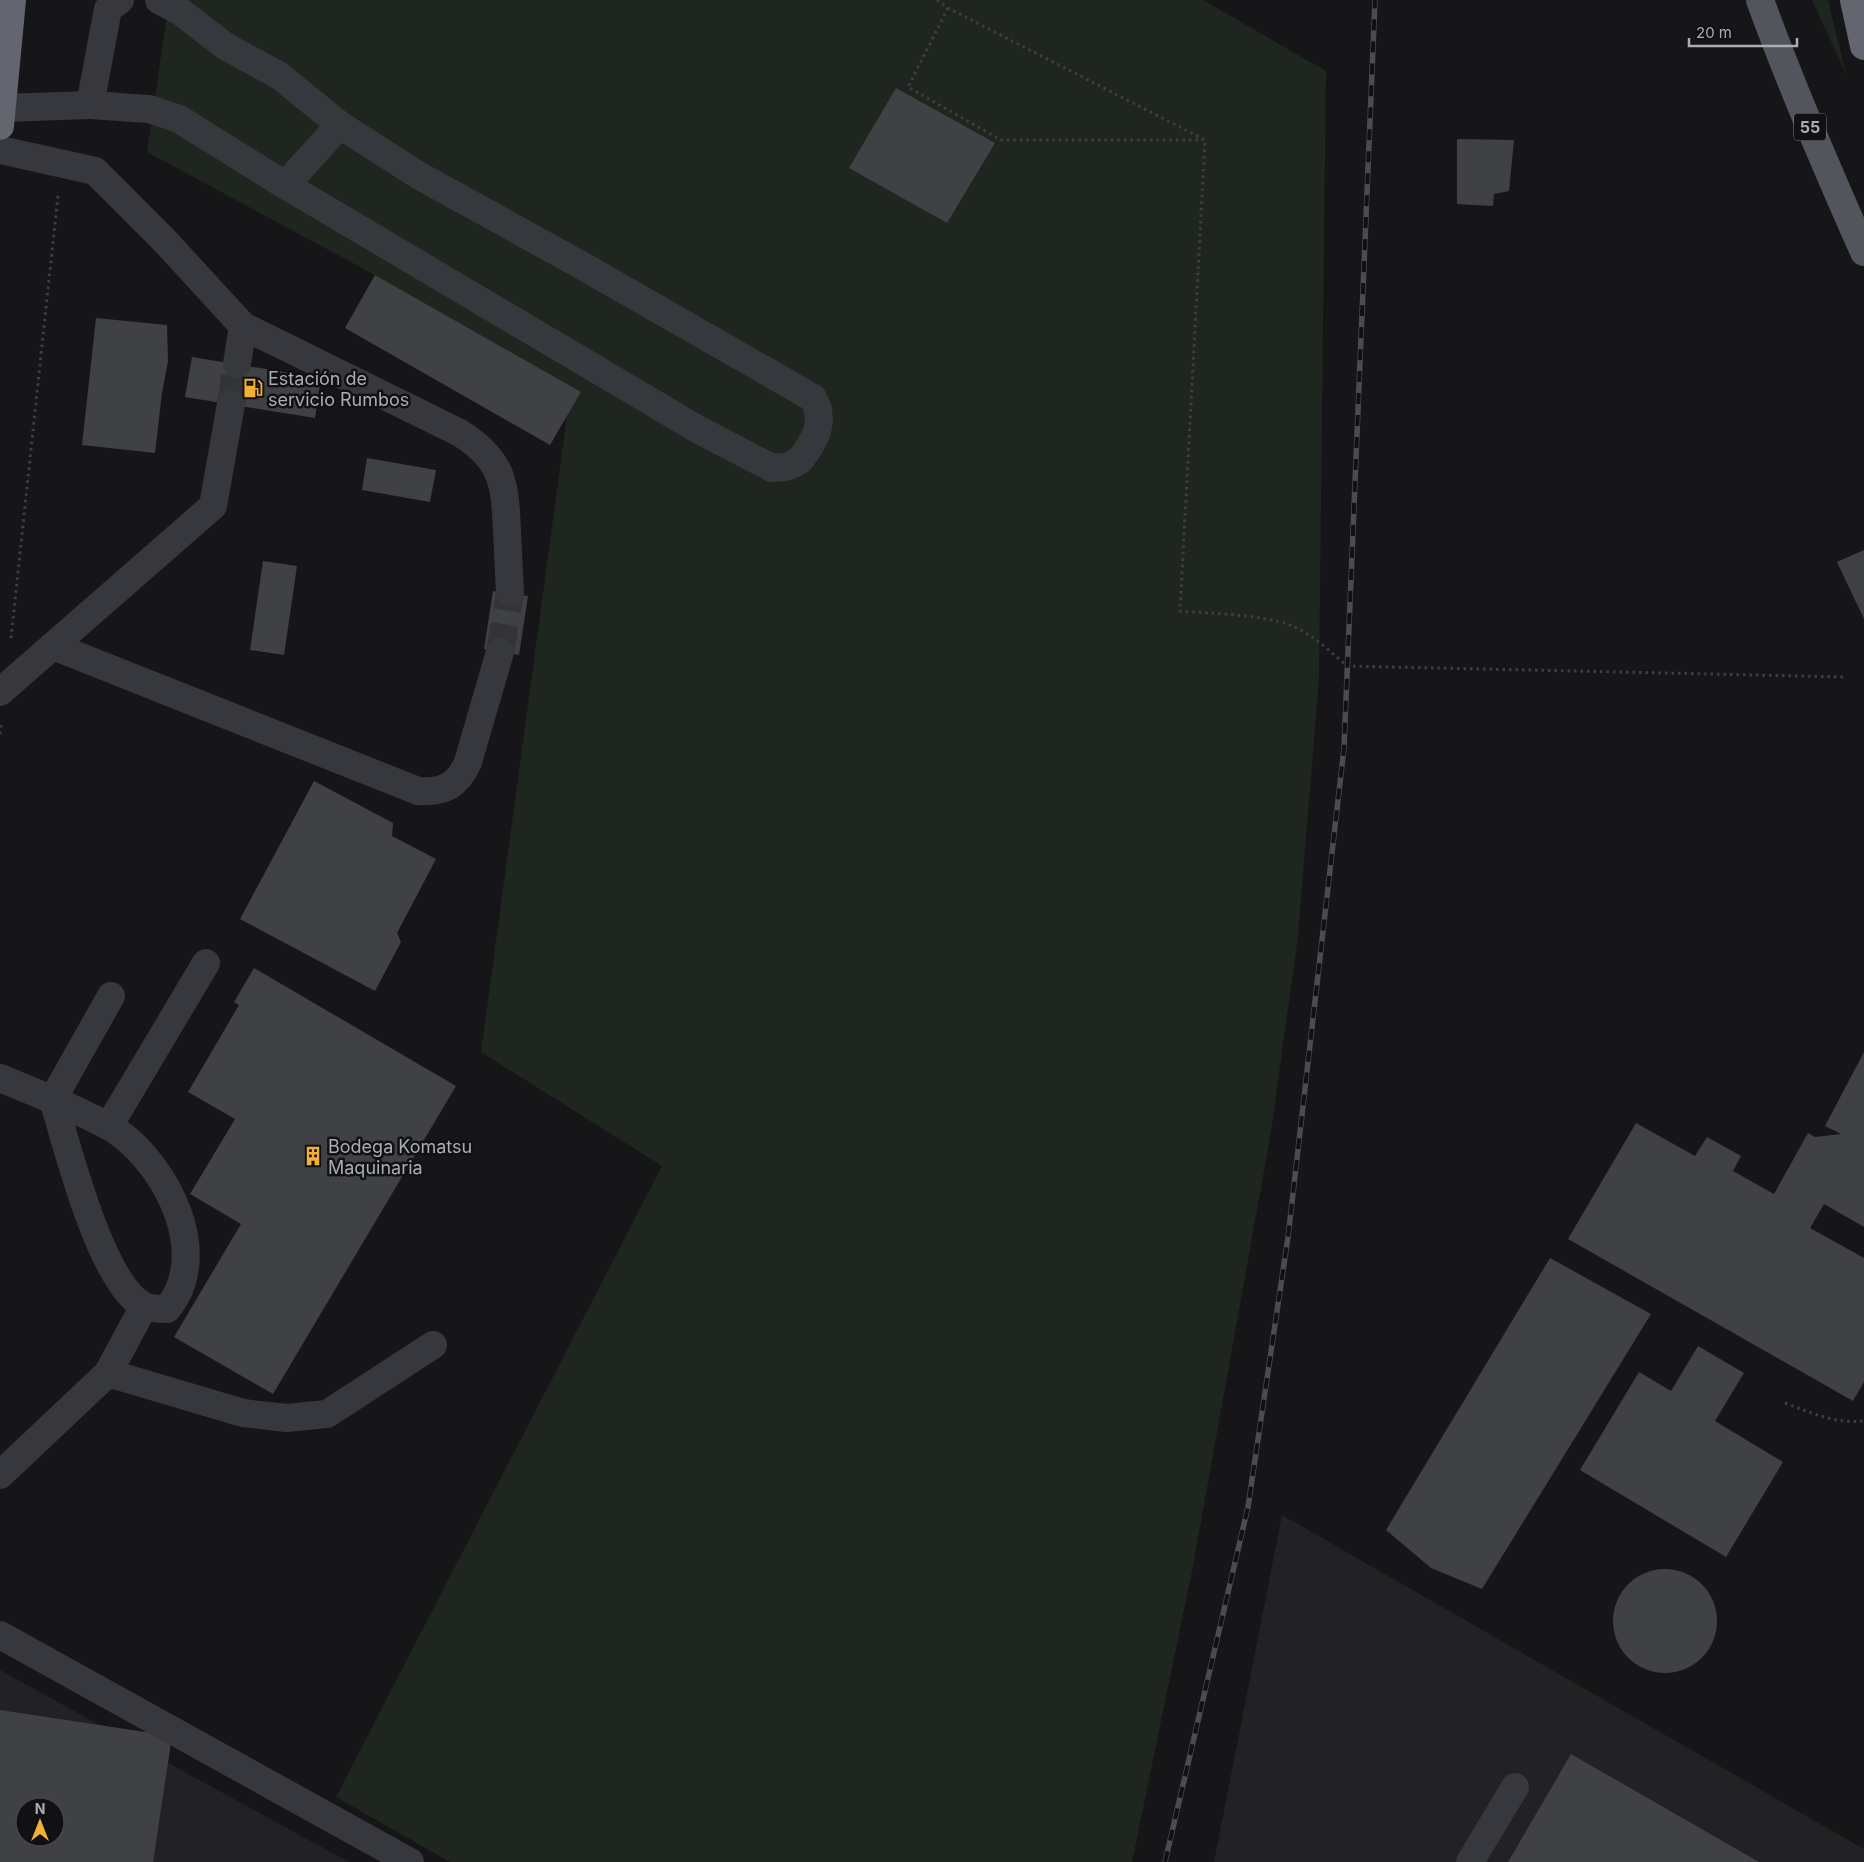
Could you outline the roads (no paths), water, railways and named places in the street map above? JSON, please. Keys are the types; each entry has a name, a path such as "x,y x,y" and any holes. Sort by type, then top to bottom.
{"highway":[{"path":"1,117 12,0"},
{"path":"1854,0 1864,46"}],"main road":[{"name":"55","path":"1760,0 1823,159 1864,252"}],"lane":[{"path":"90,105 108,9 120,0"},
{"path":"1,117 90,105 149,109 179,119 286,185 699,430 772,468 786,467 800,460 810,446 818,432 819,421 818,409 813,398 588,269 418,175 340,125 280,76 225,46 181,12 158,0"},
{"path":"286,185 340,125"},
{"path":"0,150 95,171 164,240 243,326 460,433 476,443 486,452 495,466 502,481 506,498 510,593"},
{"path":"237,364 243,326"},
{"path":"3,690 213,506 231,404"},
{"path":"53,646 418,791 433,792 450,786 463,774 500,652"},
{"path":"109,1126 206,963"},
{"path":"0,1078 53,1099 109,1126 145,1157 173,1202 182,1224 185,1241 183,1275 176,1298 167,1309 155,1309 144,1306 135,1298 124,1286 99,1242 82,1198 53,1099 111,996"},
{"path":"0,1475 108,1373 144,1306"},
{"path":"108,1373 242,1413 286,1418 327,1414 433,1345"},
{"path":"0,1635 410,1862"},
{"path":"1470,1862 1515,1787"}],"tunnel":[{"path":"231,404 237,364"},
{"path":"500,652 510,593"}],"railway":[{"path":"1165,1862 1248,1507 1288,1237 1344,748 1375,0"}],"place":[{"name":"Estación de servicio Rumbos","path":"253,388"},
{"name":"Bodega Komatsu Maquinaria","path":"313,1156"}]}
